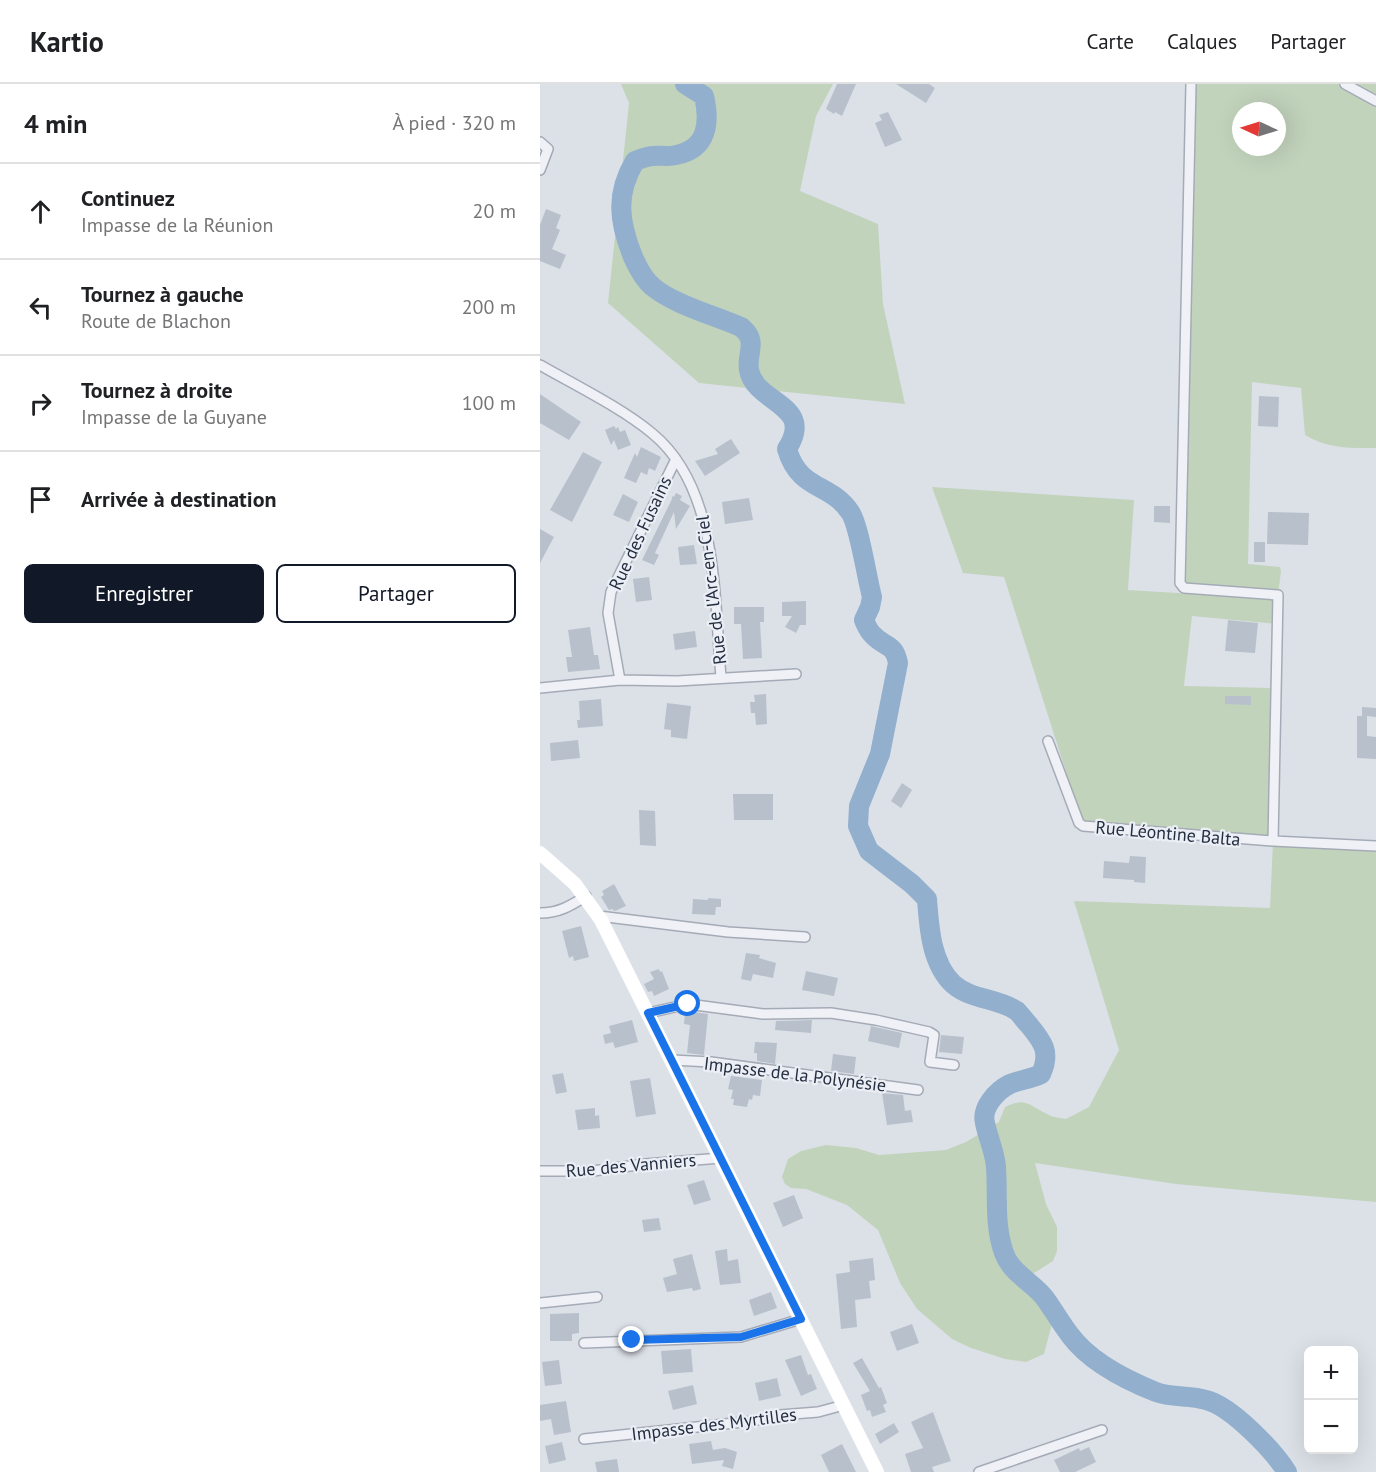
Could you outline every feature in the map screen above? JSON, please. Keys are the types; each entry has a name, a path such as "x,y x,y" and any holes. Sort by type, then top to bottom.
{"street":[{"path":"1191,84 1180,583 1184,588 1278,595 1273,842"},
{"path":"1345,84 1376,101"},
{"path":"540,142 548,149 540,170"},
{"name":"Rue de l'Arc-en-Ciel","path":"540,365 640,424 654,435 676,459 692,486 704,517 721,677"},
{"name":"Rue des Fusains","path":"620,680 608,613 611,592 676,459"},
{"path":"540,688 620,680 677,681 796,674"},
{"name":"Rue Léontine Balta","path":"1048,741 1079,823 1083,826 1273,842 1376,846"},
{"path":"540,853 565,873 586,896 599,916 877,1472"},
{"path":"540,913 552,913 567,908 586,896"},
{"path":"599,916 728,932 805,937"},
{"path":"648,1013 688,1004 763,1014 831,1012 929,1032 934,1035 930,1062 954,1065"},
{"name":"Impasse de la Polynésie","path":"672,1060 711,1062 918,1090"},
{"name":"Rue des Vanniers","path":"540,1170 587,1172 645,1164 721,1158"},
{"path":"540,1303 597,1297"},
{"path":"584,1343 741,1337 801,1319"},
{"name":"Impasse des Myrtilles","path":"584,1439 753,1421 780,1415 818,1412 844,1405"},
{"path":"979,1472 1102,1430"}],"green space":[{"path":"621,84 833,84 816,116 800,191 878,224 883,304 905,404 699,383 608,303 629,103"},
{"path":"1191,84 1376,84 1376,448 1339,447 1314,440 1305,435 1301,388 1252,382 1248,564 1280,567 1278,595 1184,588"},
{"path":"932,487 1134,500 1128,590 1278,599 1277,624 1192,616 1184,686 1276,688 1273,841 1086,823 1080,816 1004,577 963,573"},
{"path":"1273,841 1376,847 1376,1202 1176,1184 1035,1163 1046,1204 1057,1227 1057,1251 1053,1261 1031,1275 1028,1289 1039,1301 1052,1324 1044,1354 1026,1362 1005,1359 952,1339 917,1309 900,1283 878,1230 847,1205 806,1189 791,1188 785,1184 782,1177 788,1159 801,1151 826,1145 856,1148 879,1155 946,1150 966,1142 999,1122 1005,1107 1012,1104 1027,1103 1049,1115 1066,1119 1089,1107 1119,1050 1074,901 1270,908"}],"building":[{"path":"837,84 856,84 842,116 826,109"},
{"path":"896,84 929,84 935,88 926,103"},
{"path":"888,112 902,140 885,147 875,123 882,120 879,115"},
{"path":"546,209 561,215 556,228 560,230 552,249 566,255 560,269 540,261 540,225"},
{"path":"540,394 581,422 569,440 540,423"},
{"path":"1259,396 1279,397 1278,427 1258,426"},
{"path":"614,426 616,429 618,427 620,432 625,430 631,445 618,450 614,440 611,445 605,430"},
{"path":"731,439 740,453 705,476 695,461 718,454 715,449"},
{"path":"641,447 661,457 655,471 649,468 647,475 641,472 636,483 624,478 635,453 637,457"},
{"path":"583,452 602,462 572,522 550,510"},
{"path":"676,493 682,496 680,500 690,506 676,529 674,512 655,553 659,555 654,565 642,560 672,496 674,497"},
{"path":"623,494 638,502 629,522 613,515"},
{"path":"749,498 753,520 725,524 722,502"},
{"path":"1154,506 1170,506 1170,523 1154,522"},
{"path":"1268,512 1309,513 1308,545 1267,544"},
{"path":"540,529 554,537 540,563"},
{"path":"1254,542 1265,542 1265,562 1254,562"},
{"path":"694,545 697,564 680,565 678,547"},
{"path":"649,577 652,600 636,602 633,579"},
{"path":"806,601 806,625 800,625 796,633 785,627 792,616 782,616 782,602"},
{"path":"734,607 764,607 764,622 760,622 762,658 743,659 741,624 734,624"},
{"path":"1228,620 1258,623 1255,653 1225,651"},
{"path":"590,627 594,655 598,655 600,669 568,672 566,657 572,657 568,630"},
{"path":"695,631 697,647 675,650 673,634"},
{"path":"766,694 767,724 756,725 755,713 751,713 750,702 755,702 754,695"},
{"path":"1225,696 1251,696 1251,705 1225,704"},
{"path":"601,699 603,726 578,728 579,701"},
{"path":"667,703 691,706 687,739 671,737 671,730 664,729"},
{"path":"1362,707 1376,708 1376,717 1367,716 1367,736 1376,737 1376,759 1357,758 1357,716 1362,716"},
{"path":"578,740 580,758 551,761 550,743"},
{"path":"902,783 912,790 901,808 891,801"},
{"path":"733,794 773,794 773,820 734,820"},
{"path":"639,810 655,811 656,846 640,845"},
{"path":"1130,856 1146,857 1145,883 1103,878 1104,861 1129,863"},
{"path":"614,884 626,906 615,911 609,910 601,897 604,895 602,891"},
{"path":"708,898 721,899 721,907 716,907 715,915 692,914 693,899 708,900"},
{"path":"581,926 589,957 574,961 573,956 569,958 562,931"},
{"path":"746,953 760,955 759,958 776,963 773,978 753,974 751,981 741,979"},
{"path":"659,969 669,989 654,996 652,991 648,992 644,984 654,979 650,972"},
{"path":"806,971 838,978 834,996 802,990"},
{"path":"685,1012 708,1014 704,1055 687,1053 690,1025 684,1024"},
{"path":"632,1020 638,1042 615,1048 613,1042 605,1044 603,1035 611,1033 609,1026"},
{"path":"812,1020 811,1033 775,1030 776,1021"},
{"path":"871,1026 902,1033 899,1048 868,1041"},
{"path":"941,1035 964,1037 962,1054 939,1052"},
{"path":"755,1042 777,1043 775,1064 757,1061 757,1053 754,1053"},
{"path":"833,1054 856,1057 854,1074 831,1071"},
{"path":"563,1073 567,1092 556,1094 552,1075"},
{"path":"731,1076 762,1080 760,1096 753,1095 747,1107 733,1105 734,1099 731,1099 733,1090 728,1089"},
{"path":"650,1078 656,1114 636,1117 630,1081"},
{"path":"882,1093 903,1095 905,1111 911,1110 913,1122 887,1125"},
{"path":"595,1108 595,1116 599,1115 600,1128 578,1130 575,1110"},
{"path":"704,1180 711,1200 694,1205 687,1185"},
{"path":"794,1195 803,1218 783,1227 773,1203"},
{"path":"659,1218 661,1230 644,1232 642,1220"},
{"path":"727,1249 728,1261 738,1259 741,1283 720,1285 715,1251"},
{"path":"692,1254 701,1289 667,1292 663,1278 677,1274 673,1259"},
{"path":"873,1258 875,1280 869,1281 871,1298 855,1300 857,1327 841,1329 836,1274 850,1272 849,1261"},
{"path":"771,1292 777,1308 754,1316 749,1300"},
{"path":"579,1313 579,1333 572,1334 572,1341 550,1341 550,1314"},
{"path":"912,1324 919,1343 897,1351 890,1332"},
{"path":"691,1349 693,1372 663,1374 661,1351"},
{"path":"801,1355 808,1375 811,1374 817,1389 801,1396 785,1360"},
{"path":"862,1358 879,1388 881,1387 887,1403 883,1405 886,1412 872,1417 861,1395 870,1391 853,1363"},
{"path":"559,1360 562,1384 545,1386 542,1362"},
{"path":"777,1378 781,1396 759,1401 755,1383"},
{"path":"693,1385 697,1404 673,1410 668,1391"},
{"path":"566,1401 571,1432 554,1435 551,1419 540,1421 540,1405"},
{"path":"933,1412 951,1461 932,1467 934,1472 911,1472 905,1454 923,1448 911,1422"},
{"path":"894,1423 899,1432 880,1444 875,1434"},
{"path":"711,1441 713,1450 725,1448 737,1452 733,1469 722,1466 724,1460 692,1464 689,1444"},
{"path":"562,1442 566,1460 549,1464 545,1446"},
{"path":"842,1444 856,1472 829,1472 821,1455"},
{"path":"1089,1447 1096,1462 1075,1472 1060,1472 1054,1460 1079,1448 1080,1451"},
{"path":"617,1459 619,1472 597,1472 595,1462"}],"waterway":[{"path":"685,84 704,96 707,115 704,133 701,141 687,152 673,156 648,156 635,161 624,185 621,208 628,244 644,277 661,293 741,327 746,332 751,342 749,370 754,381 789,413 794,422 794,434 787,449 792,463 807,480 842,503 853,518 860,539 872,597 864,620 872,634 891,648 898,663 880,754 859,806 858,826 869,851 912,884 927,899 932,944 940,966 953,984 968,993 1017,1011 1044,1048 1045,1059 1041,1074 1005,1087 991,1100 984,1117 995,1161 998,1221 1007,1260 1044,1297 1066,1330 1087,1353 1121,1376 1156,1392 1200,1398 1216,1404 1251,1430 1287,1472"}],"route":[{"path":"632,1340 741,1337 801,1319 648,1013 688,1004"}]}
